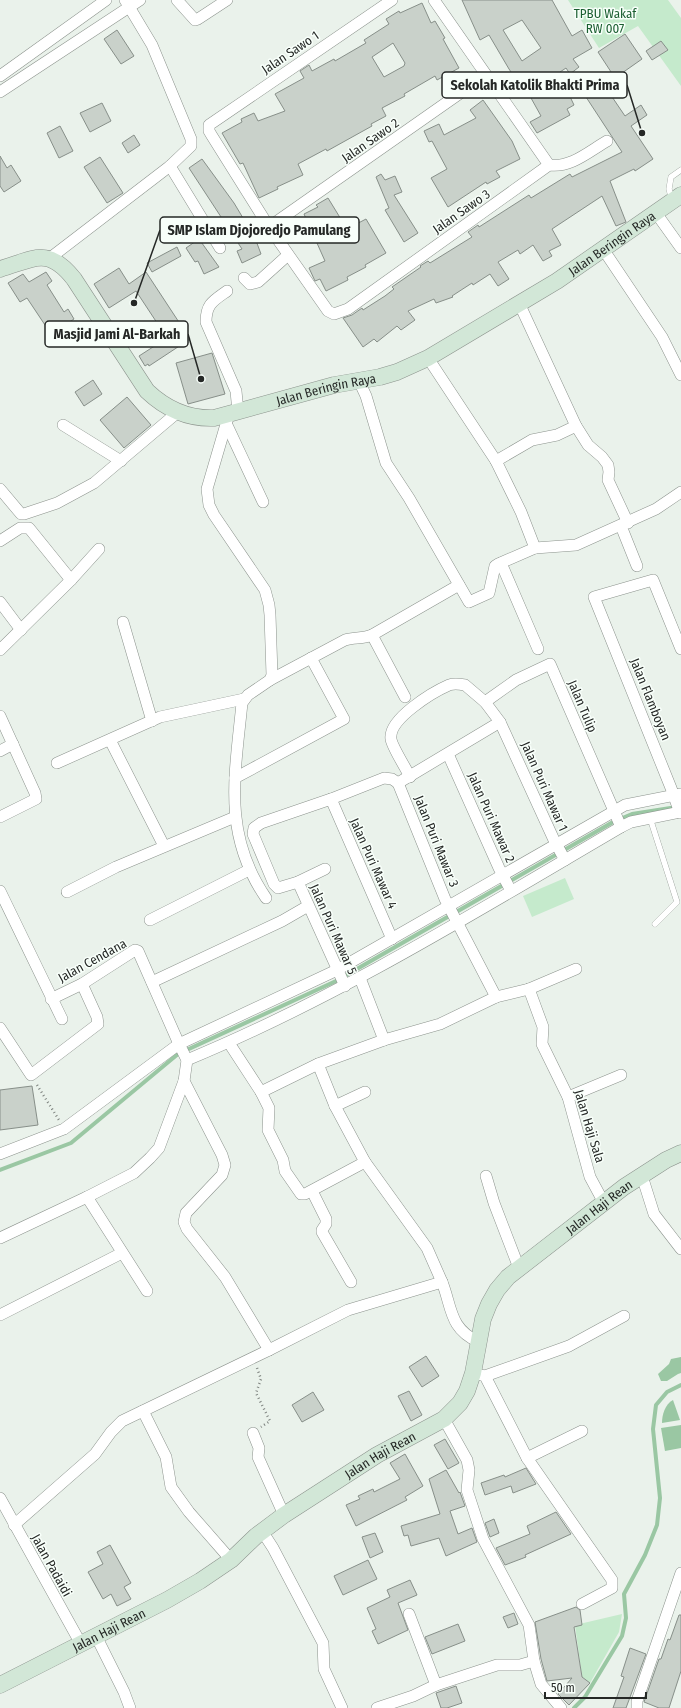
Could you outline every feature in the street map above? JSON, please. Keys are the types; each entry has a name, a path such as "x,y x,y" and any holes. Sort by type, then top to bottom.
{"street":[{"path":"0,76 106,0"},
{"path":"0,92 127,4 140,0"},
{"path":"177,0 194,20 198,19 227,0"},
{"name":"Jalan Sawo 1","path":"269,228 209,131 209,125 392,0"},
{"path":"434,0 549,166 570,164 607,141"},
{"path":"0,270 41,257 50,258 170,166 191,146 191,139 152,45 127,4"},
{"name":"Jalan Sawo 2","path":"269,228 486,75"},
{"path":"170,166 220,248"},
{"name":"Jalan Sawo 3","path":"288,255 328,311 334,314 348,309 549,166"},
{"name":"Jalan Beringin Raya","path":"50,258 61,265 74,279 146,391 160,403 178,412 202,419 214,418 231,416 334,386 397,372 428,358 557,280 677,198"},
{"path":"656,213 681,248"},
{"path":"244,278 250,284 258,282 288,255 269,228"},
{"path":"603,249 662,337 681,375"},
{"path":"227,291 213,301 206,311 206,322 236,390 231,416 209,479 207,497 209,505 221,527 264,590 269,605 270,615 272,675 270,680"},
{"path":"519,303 576,426 588,445 602,457 608,465 610,472 608,480 625,524 637,566"},
{"path":"428,358 496,461 521,512 535,548"},
{"path":"359,381 366,396 386,463 409,498 469,602 487,594 490,590 495,566 535,548 576,545 656,509 681,492"},
{"path":"0,489 19,511 24,514 57,503 94,483 178,412"},
{"path":"231,416 263,502"},
{"path":"63,425 121,461"},
{"path":"496,461 532,440 557,435 576,426"},
{"path":"0,542 20,528 29,528 71,580"},
{"path":"0,650 71,580 99,549"},
{"path":"501,563 538,649"},
{"name":"Jalan Flamboyan","path":"680,813 677,794 594,597 653,580 681,649"},
{"path":"57,763 160,717 244,699 270,680 311,658 345,640 372,635 459,585"},
{"path":"0,602 21,630"},
{"path":"123,622 152,721"},
{"path":"372,635 405,697"},
{"path":"235,778 344,719 311,658"},
{"name":"Jalan Tulip","path":"485,702 516,680 550,664 620,826"},
{"name":"Jalan Puri Mawar 1","path":"410,777 390,740 391,731 394,725 411,707 450,685 465,685 485,702 500,722 560,852"},
{"path":"244,699 242,703 235,778 236,830 249,870 263,895 274,884"},
{"path":"0,716 36,799 0,817"},
{"path":"324,869 298,882 283,888 278,888 274,884 253,834 254,828 261,823 331,799 384,778 392,779 398,783 500,722"},
{"path":"110,740 164,846"},
{"path":"0,751 13,744"},
{"name":"Jalan Puri Mawar 2","path":"448,754 510,889"},
{"name":"Jalan Puri Mawar 3","path":"398,783 449,908 496,996"},
{"path":"183,1052 229,1043 360,978 510,889 614,813 633,802 677,794"},
{"name":"Jalan Puri Mawar 4","path":"331,799 392,939"},
{"path":"0,1154 64,1129 183,1052 338,972 392,939 503,876 631,822 680,813"},
{"path":"67,892 116,866 235,817"},
{"path":"150,920 249,870"},
{"name":"Jalan Puri Mawar 5","path":"298,882 344,985"},
{"path":"0,891 62,1019"},
{"path":"152,982 282,921 308,906"},
{"name":"Jalan Cendana","path":"51,999 82,984 135,950 138,951 183,1052"},
{"path":"261,1092 318,1064 384,1040 440,1024 496,996 529,988 576,969"},
{"path":"360,978 384,1040"},
{"path":"0,1028 31,1075 98,1024 98,1017 82,984"},
{"name":"Jalan Haji Sala","path":"529,988 543,1027 542,1044 568,1097 590,1177 604,1203"},
{"path":"229,1043 261,1092 269,1108 268,1130 284,1160 285,1171 306,1193 326,1219 326,1224 322,1232 351,1282"},
{"path":"0,1238 134,1173 160,1148 184,1081 183,1052"},
{"path":"318,1064 335,1106 365,1162 427,1248 442,1282 452,1317 460,1330 469,1338 479,1342"},
{"path":"568,1097 621,1075"},
{"path":"184,1081 222,1155 225,1165 222,1174 186,1213 184,1222 187,1229 225,1277 269,1350"},
{"path":"335,1106 364,1092"},
{"name":"Jalan Haji Rean","path":"0,1685 168,1600 200,1581 231,1560 262,1531 284,1515 377,1455 444,1419 460,1403 479,1374 479,1342 483,1319 497,1290 508,1277 604,1203 666,1160 681,1153"},
{"path":"306,1193 365,1162"},
{"path":"486,1176 494,1203 519,1268"},
{"path":"642,1176 654,1214 681,1249"},
{"path":"87,1197 148,1291"},
{"path":"0,1315 122,1253"},
{"path":"14,1525 95,1454 122,1420 269,1350 348,1310 442,1282"},
{"path":"582,1604 612,1588 612,1580 527,1458 479,1374 568,1346 624,1316"},
{"path":"143,1411 166,1457 171,1487 189,1512 231,1560"},
{"path":"444,1419 467,1460 469,1470 467,1490 483,1539 529,1625 534,1661 541,1684 561,1708"},
{"path":"527,1458 582,1431"},
{"path":"253,1434 259,1448 258,1457 284,1515"},
{"name":"Jalan Padaidi","path":"0,1498 81,1644"},
{"path":"262,1531 273,1548 323,1643 324,1669 342,1708"},
{"path":"637,1708 637,1701 681,1573"},
{"path":"409,1614 436,1685"},
{"path":"96,1636 124,1692 130,1708"},
{"path":"377,1708 413,1696 436,1685 497,1665 520,1664 534,1661"}],"lane":[{"path":"677,198 669,189 671,178 681,170"},
{"path":"650,818 677,902 655,924"}],"path":[{"path":"31,1075 64,1129"},
{"path":"253,1357 261,1379 256,1392 270,1421"}],"green space":[{"name":"TPBU Wakaf RW 007","path":"568,0 668,0 681,18 681,86 638,26 599,48"},
{"path":"565,878 574,899 532,917 523,896"},
{"path":"622,1614 619,1632 590,1683 582,1677 575,1625"}],"shaded area":[{"path":"681,1357 681,1373 667,1381 661,1381 658,1374 669,1364 671,1359"},
{"path":"673,1400 680,1420 662,1423 664,1410"},
{"path":"681,1425 681,1448 665,1451 661,1428"}],"building":[{"path":"462,0 552,0 572,36 582,30 592,48 573,59 579,67 570,74 566,68 560,72 563,79 562,80 574,105 567,109 570,115 537,133 530,122 541,116 526,89 524,91 489,35 480,40","holes":["522,20 541,48 522,61 503,30"]},
{"path":"422,3 431,23 435,21 445,38 443,39 459,68 437,80 435,76 404,94 405,96 382,108 386,116 371,124 372,126 327,151 326,149 298,164 303,175 277,187 278,189 259,198 243,163 240,164 222,133 242,122 241,119 254,113 258,121 285,111 275,94 304,78 300,71 309,65 312,71 334,59 335,61 366,43 364,40 389,24 386,19 399,11 400,13","holes":["393,43 405,63 404,66 384,77 372,57"]},
{"path":"117,30 134,56 121,64 104,39"},
{"path":"625,34 642,59 615,78 598,52"},
{"path":"661,41 668,50 652,60 646,51"},
{"path":"604,85 625,116 641,105 647,115 631,126 653,159 635,171 634,169 610,181 626,222 616,226 602,196 552,229 561,245 549,251 552,256 543,261 533,245 520,254 518,250 498,262 509,279 498,286 490,274 473,285 472,283 452,296 453,297 436,303 434,299 408,311 415,320 401,330 397,326 377,342 374,339 363,347 343,318 352,315 362,308 363,310 385,296 394,289 392,287 421,267 420,266 428,261 430,263 472,237 468,232 478,225 479,227 529,195 531,198 570,174 572,177 622,152 586,97"},
{"path":"483,100 512,141 520,159 496,171 500,177 487,184 486,182 448,207 431,178 447,169 432,141 429,142 424,131 439,124 444,135 476,118 470,110"},
{"path":"102,103 111,121 90,132 80,113"},
{"path":"60,126 73,151 59,158 47,133"},
{"path":"134,135 140,145 128,153 122,143"},
{"path":"0,156 7,168 11,165 21,181 4,192 0,186"},
{"path":"100,157 123,193 107,203 84,167"},
{"path":"202,159 234,203 255,238 261,254 242,263 237,251 242,249 189,168"},
{"path":"381,174 385,180 395,176 402,192 394,195 418,233 404,242 385,210 389,208 376,177"},
{"path":"328,198 347,229 366,219 386,253 365,265 366,267 347,277 348,280 326,291 320,279 315,281 309,268 325,261 304,214 318,207 316,205"},
{"path":"199,239 219,267 204,274 198,261 195,262 186,248"},
{"path":"177,247 181,256 152,272 147,263"},
{"path":"119,268 129,284 146,272 190,339 149,366 148,364 145,366 139,356 167,338 136,291 109,308 94,284"},
{"path":"46,272 52,281 47,285 64,312 68,309 74,319 51,334 27,298 20,302 8,283 23,274 29,282"},
{"path":"212,353 225,394 188,404 176,363"},
{"path":"93,380 102,394 84,406 75,392"},
{"path":"127,397 151,425 124,448 100,420"},
{"path":"32,1086 38,1125 0,1130 0,1090"},
{"path":"426,1356 439,1376 422,1387 409,1367"},
{"path":"409,1391 422,1415 411,1421 398,1396"},
{"path":"313,1392 324,1410 302,1422 292,1405"},
{"path":"445,1439 459,1463 448,1469 434,1445"},
{"path":"405,1454 423,1486 405,1497 407,1500 356,1526 346,1505 360,1499 358,1496 373,1489 374,1492 400,1479 390,1463"},
{"path":"526,1468 536,1484 513,1493 511,1486 485,1495 481,1483 504,1475 505,1477"},
{"path":"446,1470 459,1493 460,1492 465,1506 450,1511 458,1534 472,1528 477,1542 446,1556 439,1538 411,1546 408,1535 404,1536 401,1526 440,1514 429,1479"},
{"path":"556,1512 571,1534 525,1555 526,1557 505,1565 496,1548 530,1534 527,1526"},
{"path":"494,1519 499,1533 490,1537 485,1523"},
{"path":"375,1533 383,1552 370,1558 362,1537"},
{"path":"110,1545 131,1583 124,1587 131,1599 117,1606 111,1594 103,1599 88,1572 103,1564 97,1552"},
{"path":"368,1560 377,1579 343,1595 334,1576"},
{"path":"410,1580 417,1595 398,1603 408,1630 378,1644 372,1631 376,1629 367,1608 390,1597 387,1590"},
{"path":"576,1607 580,1610 582,1625 574,1627 582,1677 590,1683 569,1705 558,1694 572,1678 547,1681 541,1659 535,1622"},
{"path":"514,1613 518,1624 508,1628 503,1617"},
{"path":"679,1615 681,1615 681,1671 669,1708 659,1708 644,1702 659,1659 661,1659 668,1639 670,1640"},
{"path":"458,1624 465,1641 432,1654 425,1637"},
{"path":"630,1648 646,1654 626,1708 613,1708 624,1677 621,1676"},
{"path":"456,1686 462,1703 447,1708 441,1708 436,1693"}],"waterway":[{"path":"0,1170 71,1143 178,1054 336,981 613,822 632,814 677,807"},
{"path":"574,1708 585,1697 622,1636 626,1618 624,1594 645,1555 657,1525 660,1498 653,1429 656,1405 667,1392 681,1385"}],"place":[{"name":"Sekolah Katolik Bhakti Prima","path":"642,133"},
{"name":"SMP Islam Djojoredjo Pamulang","path":"134,303"},
{"name":"Masjid Jami Al-Barkah","path":"201,379"}]}
